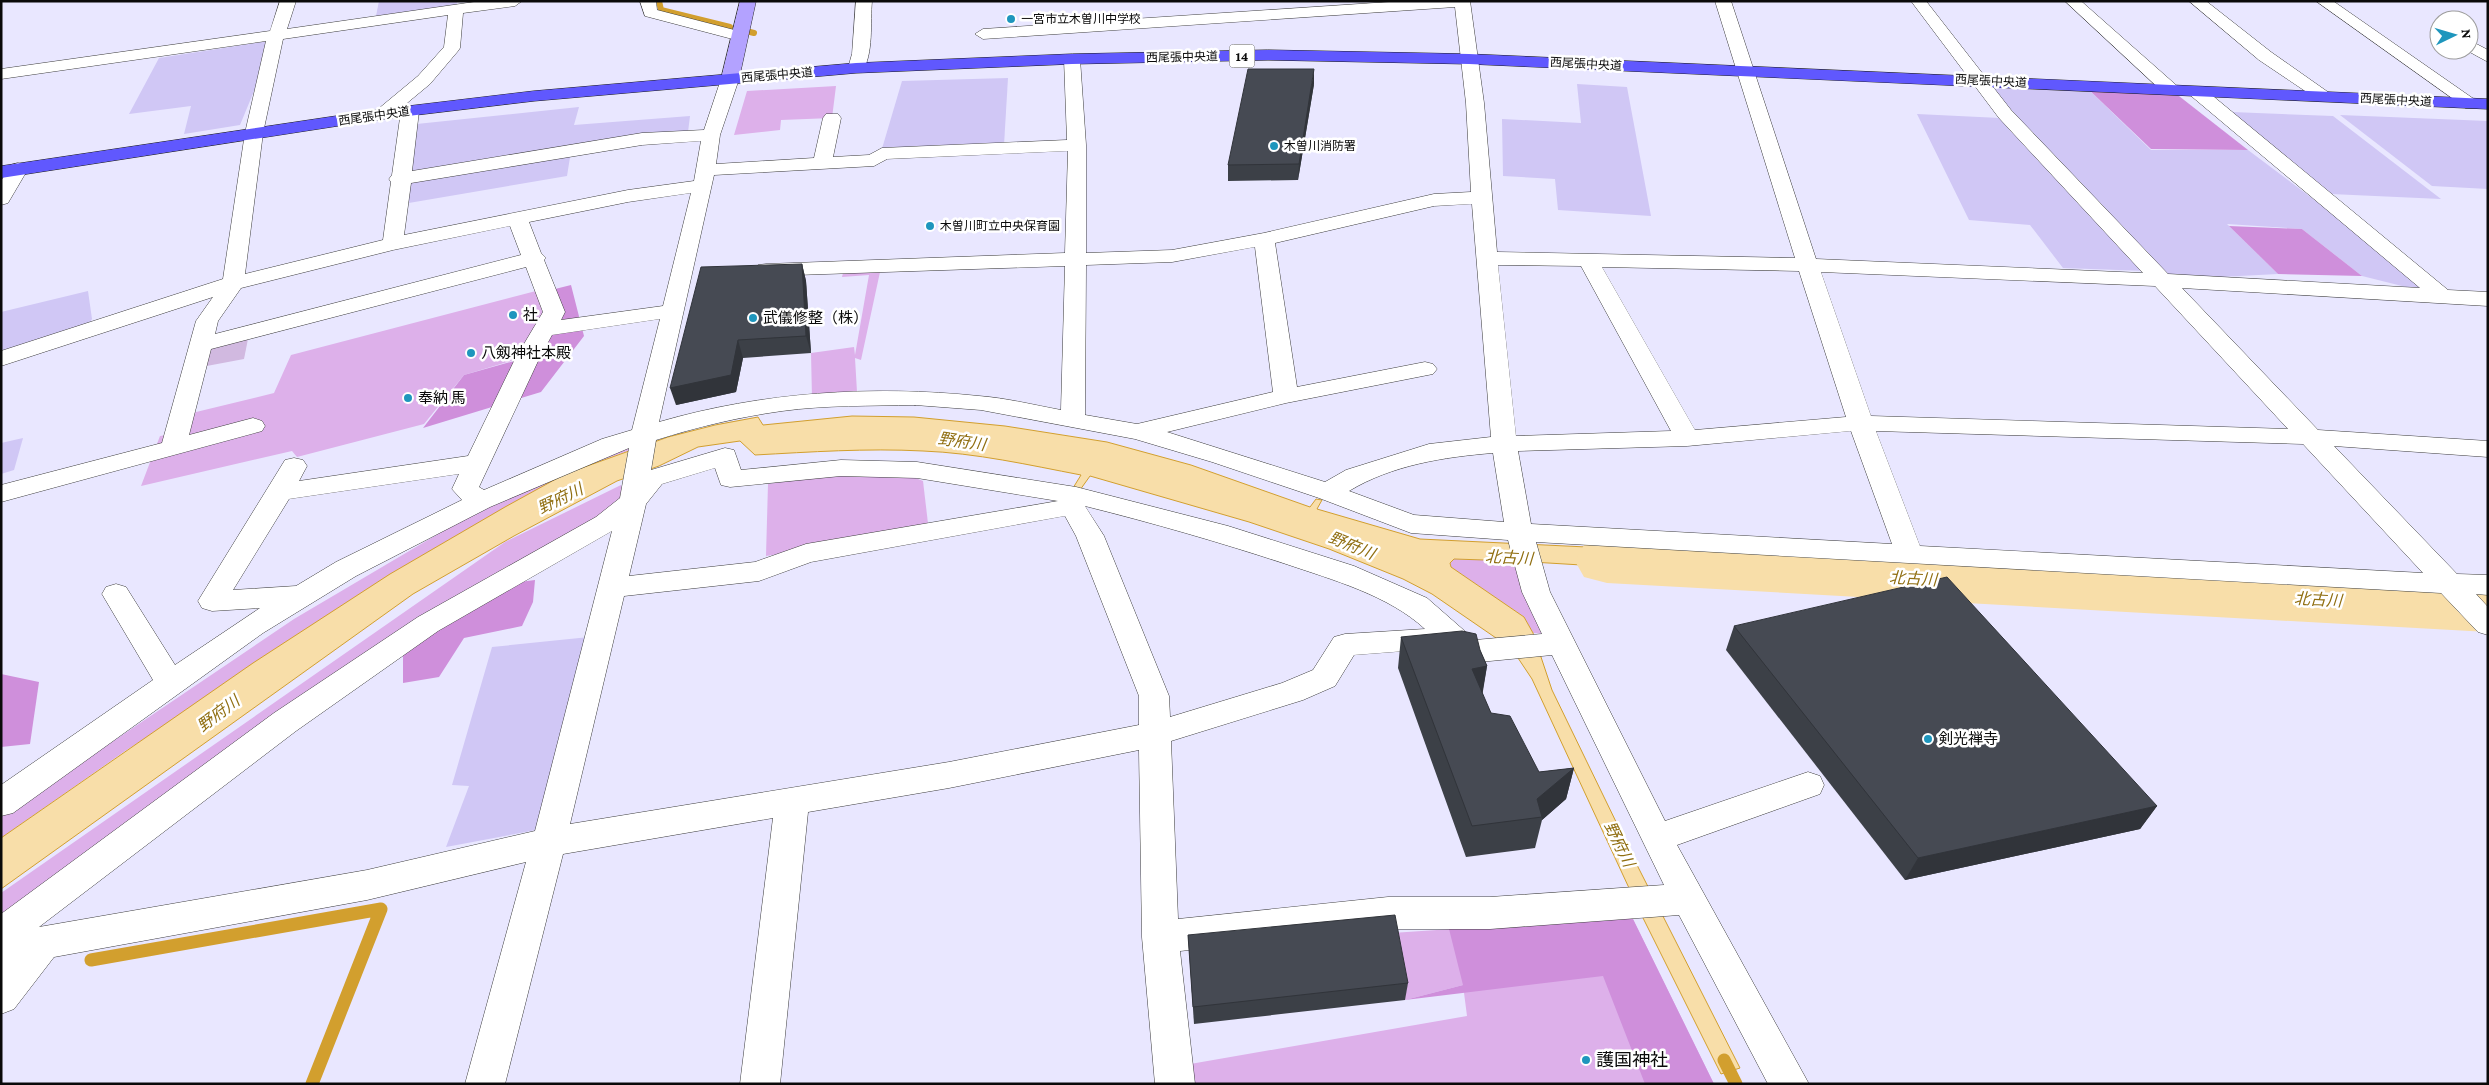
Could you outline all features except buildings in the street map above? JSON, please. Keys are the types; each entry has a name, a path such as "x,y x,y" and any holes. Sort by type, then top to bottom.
{"main road":[{"name":"西尾張中央道","path":"10,170 383,114 534,96 856,68 1067,59 1268,55 1469,59 1978,80 2480,104"}],"street":[{"path":"174,446 207,321 233,283 254,133 272,48 288,1"},
{"path":"1,74 277,36 466,6 515,1"},
{"path":"648,1 650,13 740,36"},
{"path":"485,1084 549,842 635,490 643,438 672,311 692,272 711,135 730,79 748,1"},
{"path":"856,68 860,54 864,1"},
{"path":"1723,1 1748,72 1808,265 1860,423 1909,554"},
{"path":"1918,1 2005,114 2486,623"},
{"path":"2072,1 2170,90"},
{"path":"2196,1 2265,56 2326,97"},
{"path":"2323,1 2480,104"},
{"path":"984,34 1462,2 1475,103 1481,197 1504,444 1522,544 1551,644 1656,838 1681,900 1789,1084"},
{"path":"383,114 424,80 452,48 466,6"},
{"path":"1056,29 1067,59 1077,145 1073,419"},
{"path":"2196,91 2442,296"},
{"path":"392,244 399,179 410,111"},
{"path":"824,162 832,118"},
{"path":"399,179 642,139 711,135"},
{"path":"1,359 233,283 392,244 628,196 704,178 824,162 874,160 882,154 1077,145"},
{"path":"1,199 10,170"},
{"path":"750,270 1075,261 1172,256 1264,239 1434,200 1481,197"},
{"path":"481,502 465,489 527,359 554,312 535,258 517,218"},
{"path":"1264,239 1286,396"},
{"path":"202,344 535,258"},
{"path":"1488,258 1808,265 2162,280 2488,299"},
{"path":"1588,260 1687,438"},
{"path":"544,330 672,311"},
{"path":"1138,432 1286,396 1425,369"},
{"path":"1,803 253,626 346,569 481,502 541,474 690,421 782,404 825,400 916,398 981,403 1138,432 1221,456 1328,492 1411,524 1522,544 1909,554 2451,587 2488,585"},
{"path":"1328,492 1355,476 1438,450 1504,444 1687,438 1860,423 2310,437 2488,449"},
{"path":"1,494 253,426"},
{"path":"1,935 293,716 428,624 606,523 635,490 653,478 725,456 730,479 840,468 918,470 1074,500 1218,532 1344,573 1417,605 1469,652 1551,644"},
{"path":"280,492 478,463"},
{"path":"294,466 280,492 212,601 303,596"},
{"path":"611,588 759,571 806,553 1043,513 1074,500"},
{"path":"1074,500 1154,696 1160,938 1175,1084"},
{"path":"116,594 170,684"},
{"path":"1,950 367,885 549,842 949,775 1155,734 1292,692 1324,678 1345,645 1454,638"},
{"path":"1656,838 1808,785"},
{"path":"760,1084 792,801"},
{"path":"1160,938 1388,913 1490,913 1681,900"},
{"path":"1,997 42,944"}],"shaded area":[{"path":"379,1 457,1 457,5 376,16"},
{"path":"275,40 240,125 184,134 191,106 129,114 159,58"},
{"path":"1008,78 1004,145 881,152 902,81"},
{"path":"1978,81 2085,86 2151,150 2248,150 2442,296 2362,276 2302,229 2227,224 2278,274 2162,280"},
{"path":"1577,84 1627,87 1651,216 1558,210 1555,179 1503,176 1502,119 1581,123"},
{"path":"836,86 832,118 781,120 780,130 734,135 747,91"},
{"path":"2085,86 2170,89 2248,150 2151,149"},
{"path":"579,107 574,125 690,116 688,132 571,151 567,176 397,205 407,125"},
{"path":"2232,112 2333,116 2441,199 2331,194"},
{"path":"1917,114 2000,118 2146,271 2063,268 2030,225 1969,220"},
{"path":"2340,115 2488,121 2488,189 2432,186"},
{"path":"2229,226 2302,229 2362,276 2278,274"},
{"path":"880,272 861,360 855,358 857,392 812,398 811,353 854,347 855,355 869,275 842,277 843,273"},
{"path":"571,285 584,336 541,392 423,428 464,375 528,357 554,312 547,291"},
{"path":"88,291 92,319 86,331 1,359 1,312"},
{"path":"536,291 543,314 518,359 464,375 424,424 297,457 292,451 141,486 160,436 187,432 192,413 274,393 291,355"},
{"path":"249,334 244,359 196,368 202,344"},
{"path":"23,438 14,470 1,474 1,443"},
{"path":"635,442 633,449 565,474 125,751 1,838 1,817 294,619 499,498"},
{"path":"838,474 908,475 923,481 929,532 766,556 768,484"},
{"path":"621,485 626,507 403,641 1,928 1,893 505,542"},
{"path":"1454,559 1515,561 1548,634 1533,633 1524,617 1451,567 1450,563"},
{"path":"535,580 533,602 522,626 464,638 439,677 403,683 403,641 495,585"},
{"path":"599,636 552,827 446,847 469,786 452,785 492,647"},
{"path":"1,674 39,682 30,744 1,747"},
{"path":"1632,917 1714,1084 1178,1084 1173,1067 1467,1016 1463,985 1405,1000 1392,933"},
{"path":"1632,917 1714,1084 1645,1084 1603,976 1405,1000 1463,985 1449,929"}],"water":[{"path":"852,416 914,417 1005,426 1107,442 1191,465 1310,507 1316,499 1322,500 1317,509 1420,539 1691,552 1697,572 1515,561 1454,559 1450,563 1451,567 1524,617 1533,633 1552,690 1637,865 1740,1068 1721,1074 1642,916 1532,679 1512,649 1432,594 1403,579 1329,549 1249,522 1090,476 1080,490 1073,488 1081,475 963,454 881,450 755,455 740,441 698,447 659,466 617,481 514,536 413,594 1,889 1,838 253,663 390,574 505,507 565,474 668,437 715,425 758,417 763,425"}],"waterway":[{"path":"659,1 661,10 730,27"},
{"path":"750,32 754,33"},
{"name":"北古川","path":"1607,561 2488,608"},
{"path":"91,960 381,909 312,1084"},
{"name":"野府川","path":"1724,1060 1736,1084"}],"place":[{"name":"一宮市立木曽川中学校","path":"1011,19"},
{"name":"木曽川消防署","path":"1274,146"},
{"name":"木曽川町立中央保育園","path":"930,226"},
{"name":"社","path":"513,315"},
{"name":"武儀修整（株）","path":"753,318"},
{"name":"八剱神社本殿","path":"471,353"},
{"name":"奉納 馬","path":"408,398"},
{"name":"剣光禅寺","path":"1928,739"},
{"name":"護国神社","path":"1586,1060"}]}
